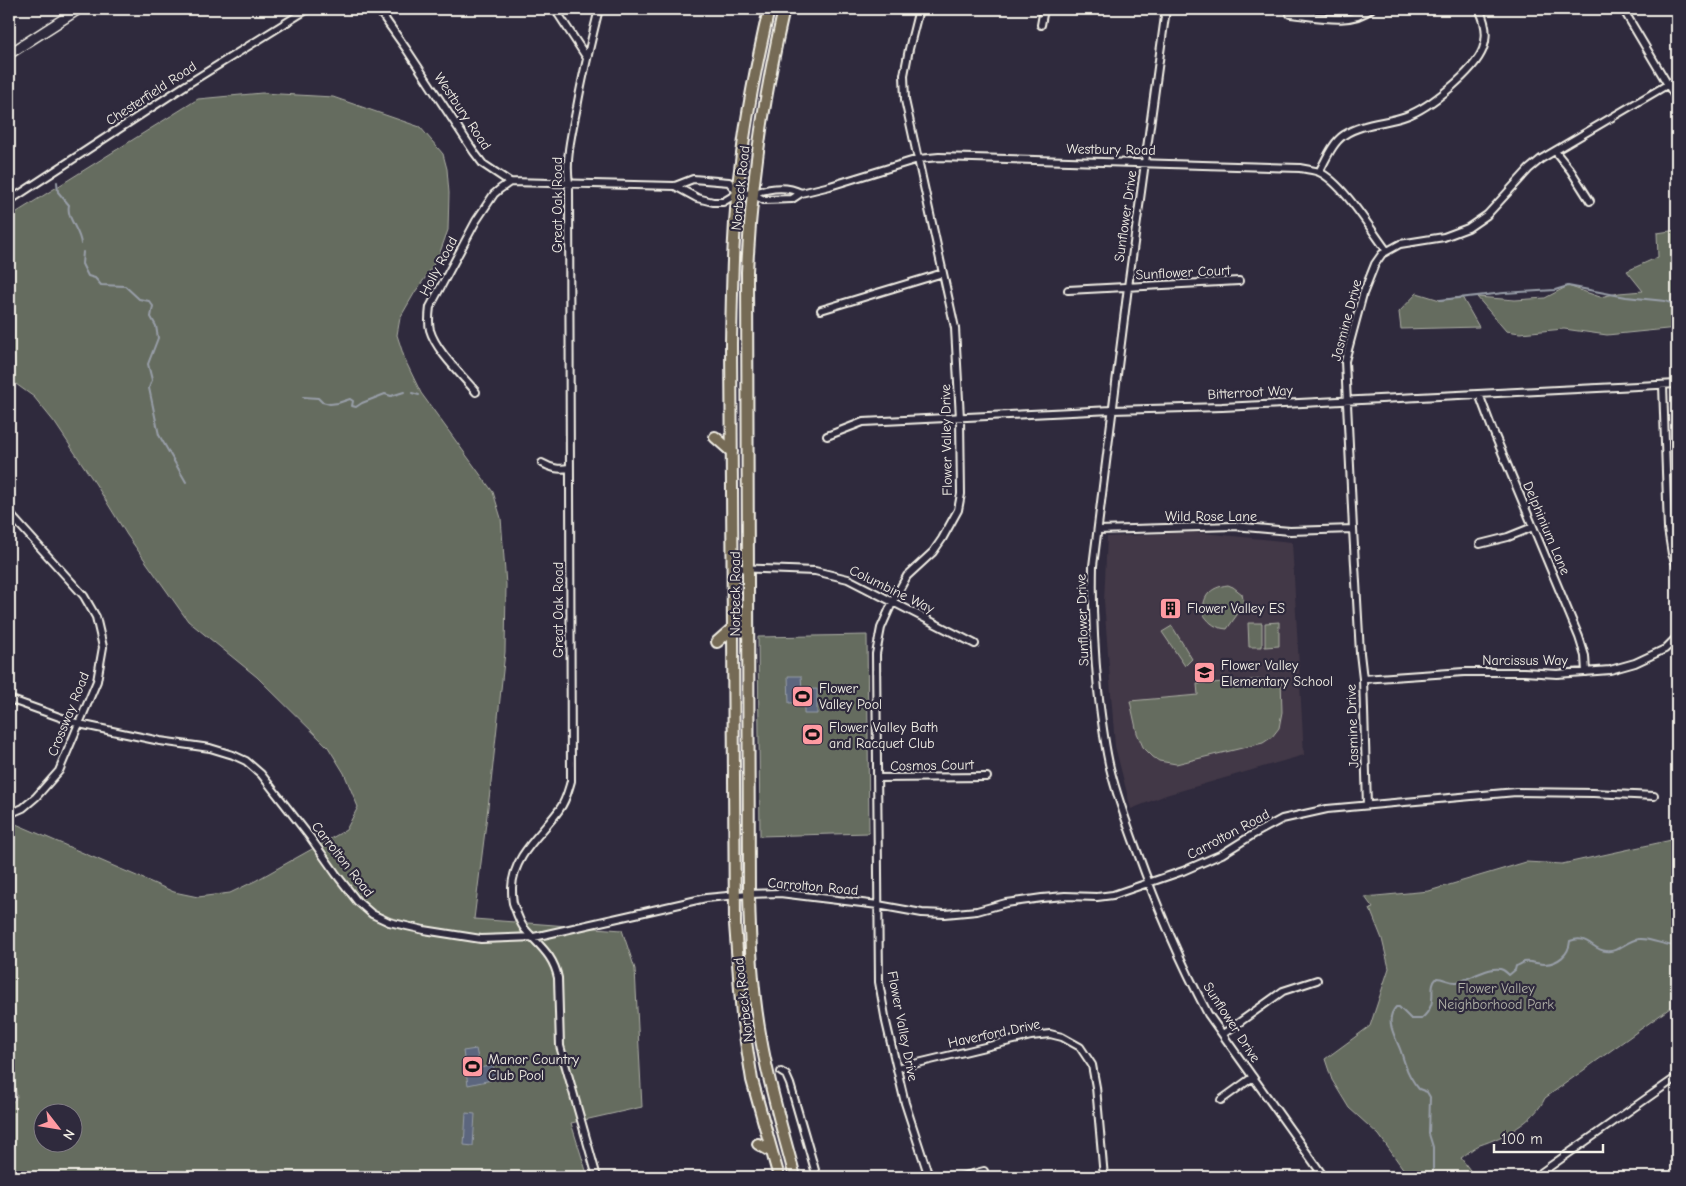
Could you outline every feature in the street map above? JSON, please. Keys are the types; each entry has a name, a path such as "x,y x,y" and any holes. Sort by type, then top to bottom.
{"main road":[{"path":"9,54 79,9"},
{"name":"Norbeck Road","path":"769,9 751,89 741,156 733,260 731,344 735,924 742,1016 752,1080 778,1177"},
{"name":"Norbeck Road","path":"784,9 760,132 752,194 747,272 750,942 754,998 761,1040 775,1106 795,1177"},
{"path":"715,437 732,452"},
{"path":"717,642 734,627"},
{"path":"758,1144 772,1152"}],"street":[{"name":"Chesterfield Road","path":"9,201 186,85 308,9"},
{"name":"Westbury Road","path":"378,9 474,152 484,164 510,182 675,186 693,179 729,182 738,192 752,194 764,200 792,199 801,193 918,159 939,157 1300,168 1319,172 1333,182 1344,193 1387,251"},
{"path":"555,9 586,58"},
{"name":"Great Oak Road","path":"597,1177 560,1046 558,978 556,969 549,954 523,926 512,899 513,880 517,866 524,854 560,809 566,798 571,781 568,176 571,135 598,9"},
{"name":"Flower Valley Drive","path":"919,9 908,49 904,74 905,100 954,328 962,476 958,510 942,540 933,552 907,576 881,628 876,654 878,905 879,982 905,1103 929,1177"},
{"path":"1041,25 1044,9"},
{"name":"Sunflower Drive","path":"1166,9 1112,410 1094,566 1092,607 1102,730 1119,804 1164,922 1193,984 1208,1014 1322,1174"},
{"path":"1290,14 1341,18 1358,17 1371,9"},
{"path":"1319,172 1335,143 1344,135 1356,129 1407,116 1431,104 1473,65 1483,49 1486,37 1484,20 1479,9"},
{"path":"1623,9 1677,100"},
{"path":"1387,251 1400,244 1444,236 1468,228 1487,215 1528,169 1541,159 1677,79"},
{"path":"1555,150 1590,201"},
{"name":"Holly Road","path":"476,392 438,347 430,331 428,319 430,307 476,222 494,194 510,182"},
{"name":"Westbury Road","path":"675,186 696,198 712,202 723,202 738,192"},
{"name":"Westbury Road","path":"752,194 767,188 795,190 801,193"},
{"name":"Jasmine Drive","path":"1367,805 1363,679 1353,529 1345,361 1363,294 1375,264 1382,254 1387,251"},
{"path":"820,310 943,273"},
{"name":"Sunflower Court","path":"1068,290 1239,281"},
{"name":"Bitterroot Way","path":"827,436 863,422 1112,410 1222,407 1677,384"},
{"path":"1663,385 1668,529 1672,554 1677,566"},
{"name":"Delphinium Lane","path":"1479,394 1579,637 1585,656 1586,672"},
{"path":"542,463 550,468 569,468"},
{"name":"Crossway Road","path":"9,513 84,596 96,616 103,647 97,681 59,771 36,797 23,808 9,814"},
{"name":"Wild Rose Lane","path":"1098,530 1234,526 1290,531 1353,529"},
{"path":"1480,544 1508,537 1533,527"},
{"name":"Columbine Way","path":"733,568 815,571 848,579 975,644"},
{"name":"Narcissus Way","path":"1363,679 1464,672 1557,674 1610,670 1635,663 1665,649 1677,637"},
{"name":"Carrolton Road","path":"9,699 79,724 160,741 210,748 246,761 261,774 336,874 357,900 372,914 389,922 429,931 481,939 534,938 706,898 735,895 780,893 878,905 922,913 945,914 977,911 1006,903 1042,898 1066,896 1097,897 1126,892 1148,882 1183,871 1222,854 1282,819 1327,809 1516,792 1593,792 1654,796"},
{"name":"Cosmos Court","path":"877,778 987,777"},
{"path":"1222,1034 1283,991 1317,980"},
{"name":"Haverford Drive","path":"897,1068 1031,1036 1050,1034 1080,1047 1092,1065 1096,1087 1104,1177"},
{"path":"782,1072 790,1084 817,1177"},
{"path":"1536,1177 1677,1076"},
{"path":"1221,1100 1253,1077"},
{"path":"961,1177 984,1171"},
{"path":"1312,1177 1322,1174"}],"shaded area":[{"name":"Flower Valley Elementary School","path":"1192,532 1292,542 1304,755 1166,795 1131,809 1115,746 1104,601 1107,537"}],"green space":[{"path":"262,93 333,97 420,127 443,154 447,169 449,193 448,230 439,255 400,318 397,335 405,360 421,393 493,492 501,518 506,585 505,652 474,919 622,930 635,969 642,1107 571,1123 588,1177 9,1177 9,1106 17,1097 13,1076 9,1071 9,821 174,892 198,897 230,893 346,830 358,807 344,773 328,747 257,677 188,621 127,535 55,423 34,397 9,379 9,217 198,99"},
{"path":"1677,230 1677,328 1607,335 1564,329 1520,333 1506,331 1477,297 1515,300 1545,298 1568,286 1600,297 1643,291 1627,271 1658,257 1657,233"},
{"path":"1417,293 1440,300 1462,297 1479,327 1401,329 1399,312"},
{"path":"1228,585 1242,594 1244,605 1227,629 1216,627 1211,623 1204,615 1203,609 1208,594 1216,588"},
{"path":"1279,622 1279,646 1265,647 1265,623"},
{"path":"1248,623 1262,623 1262,647 1249,647"},
{"path":"1172,626 1192,659 1185,666 1162,632"},
{"name":"Flower Valley Bath and Racquet Club","path":"867,635 869,833 760,836 758,637"},
{"path":"1281,678 1282,712 1279,728 1272,737 1263,743 1176,764 1159,761 1143,747 1137,733 1130,701 1198,695 1197,684"},
{"name":"Flower Valley Neighborhood Park","path":"1677,839 1677,1003 1545,1098 1534,1114 1517,1128 1499,1138 1478,1146 1461,1158 1475,1177 1409,1177 1379,1135 1349,1108 1332,1080 1325,1059 1370,1026 1389,968 1382,939 1370,909 1373,908 1365,897 1429,891 1526,862 1562,864"}],"water":[{"name":"Flower Valley Pool","path":"788,676 801,676 802,690 817,689 817,714 804,714 804,702 789,703"},
{"name":"Manor Country Club Pool","path":"476,1049 480,1068 493,1065 496,1079 468,1085 463,1051"},
{"path":"466,1113 475,1114 473,1146 464,1145"}],"waterway":[{"path":"57,182 58,192 69,205 69,215 81,244"},
{"path":"83,252 82,264 88,276 95,278 101,285 125,286 139,299 149,301 153,306 151,317 156,326 158,338 148,364 152,380 149,388 159,435 186,482"},
{"path":"1440,300 1555,290 1568,286 1626,297 1665,301 1677,305"},
{"path":"303,397 318,398 322,402 330,404 350,399 353,401 352,406 356,407 385,394 391,396 404,392"},
{"path":"412,393 419,395"},
{"path":"1433,1177 1433,1147 1429,1134 1430,1097 1427,1092 1419,1089 1406,1068 1391,1023 1391,1017 1396,1007 1399,1007 1411,1019 1421,1019 1430,1007 1433,986 1437,978 1457,982 1493,969 1504,970 1509,975 1515,970 1516,966 1524,962 1545,964 1558,960 1568,950 1570,941 1576,939 1581,939 1606,951 1615,950 1639,939 1677,946"}],"place":[{"name":"Flower Valley ES","path":"1171,608"},
{"name":"Flower Valley Elementary School","path":"1205,673"},
{"name":"Flower Valley Pool","path":"803,696"},
{"name":"Flower Valley Bath and Racquet Club","path":"813,735"},
{"name":"Manor Country Club Pool","path":"472,1067"}]}
